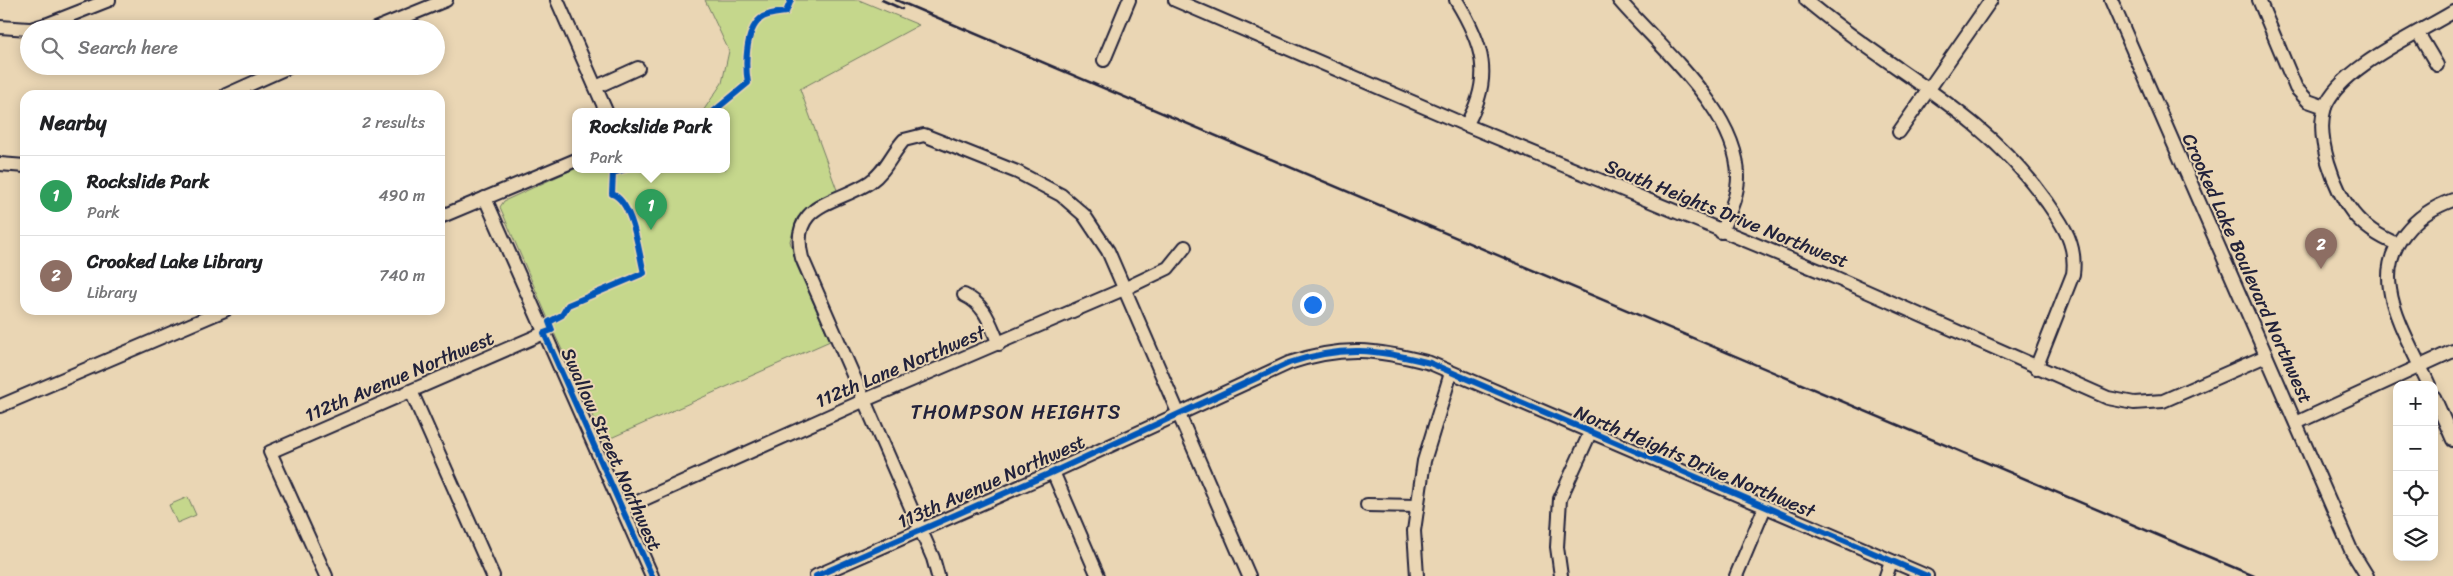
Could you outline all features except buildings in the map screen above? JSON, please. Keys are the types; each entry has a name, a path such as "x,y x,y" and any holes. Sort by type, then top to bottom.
{"street":[{"path":"58,20 109,0"},
{"path":"557,0 605,108"},
{"path":"1104,60 1129,0"},
{"name":"South Heights Drive Northwest","path":"1175,0 1466,125 1721,232 1832,276 2036,368 2108,398 2123,402 2149,404 2177,397 2266,356"},
{"path":"1456,0 1476,37 1483,58 1483,80 1480,95 1466,125"},
{"path":"1619,0 1696,83 1710,103 1731,144 1738,179 1721,232"},
{"path":"1806,0 1982,128 2034,184 2068,234 2075,260 2073,274 2036,368"},
{"path":"1899,132 1991,0"},
{"name":"Crooked Lake Boulevard Northwest","path":"2111,0 2351,550 2368,576"},
{"path":"2259,0 2296,88 2308,101 2325,107"},
{"path":"396,20 440,1"},
{"path":"2397,244 2374,232 2348,206 2323,146 2322,124 2325,107 2336,88 2354,71 2453,12"},
{"path":"0,27 20,28"},
{"path":"2418,33 2437,65"},
{"path":"596,87 638,68"},
{"path":"237,90 271,75"},
{"path":"938,576 865,400 802,258 799,244 802,224 813,210 872,181 884,169 904,140 917,136 932,137 1017,172 1061,195 1084,215 1108,251 1249,576"},
{"path":"445,215 572,162"},
{"path":"0,164 20,166"},
{"name":"Swallow Street Northwest","path":"485,198 622,509 648,575"},
{"path":"2427,381 2397,314 2390,290 2391,262 2397,244 2409,228 2422,216 2453,200"},
{"name":"112th Lane Northwest","path":"622,509 865,400 1124,289 1168,268 1185,248"},
{"path":"964,295 977,301 985,311 999,344"},
{"path":"0,406 213,315"},
{"name":"112th Avenue Northwest","path":"326,576 270,452 544,333"},
{"name":"North Heights Drive Northwest","path":"1177,412 1288,362 1339,350 1388,352 1430,363 1927,576"},
{"path":"2296,423 2453,351"},
{"path":"1417,576 1414,530 1424,461 1451,373"},
{"path":"411,391 493,576"},
{"path":"2438,406 2453,440"},
{"name":"113th Avenue Northwest","path":"816,576 1053,472 1177,412"},
{"path":"1561,576 1557,546 1560,499 1590,433"},
{"path":"1053,472 1098,576"},
{"path":"1367,505 1417,506"},
{"path":"1736,576 1765,507"},
{"name":"Crooked Lake Boulevard Northwest","path":"2351,550 2357,576"},
{"path":"1886,576 1891,561"}],"green space":[{"path":"705,0 859,0 919,25 800,89 837,190 811,203 797,218 790,241 797,266 830,341 604,441 555,335 500,207 504,201 572,170 572,173 730,173 730,108 705,108 722,83 729,51"},
{"path":"188,497 196,515 177,523 169,505"}],"railway":[{"path":"882,0 902,9"},
{"path":"896,0 2254,576"}],"cycle path":[{"path":"718,108 748,83 746,68 747,50 751,32 755,25 766,16 786,12 791,0"},
{"path":"613,173 612,194 619,199 630,217 644,273 568,305 562,315 549,322 552,330 544,333 652,576"},
{"path":"816,576 1053,472 1289,363 1308,357 1343,351 1376,352 1430,363 1927,576"}],"place":[{"name":"Rockslide Park","path":"651,230"},
{"name":"Crooked Lake Library","path":"2321,269"}],"district":[{"name":"THOMPSON HEIGHTS","path":"1016,412"}]}
